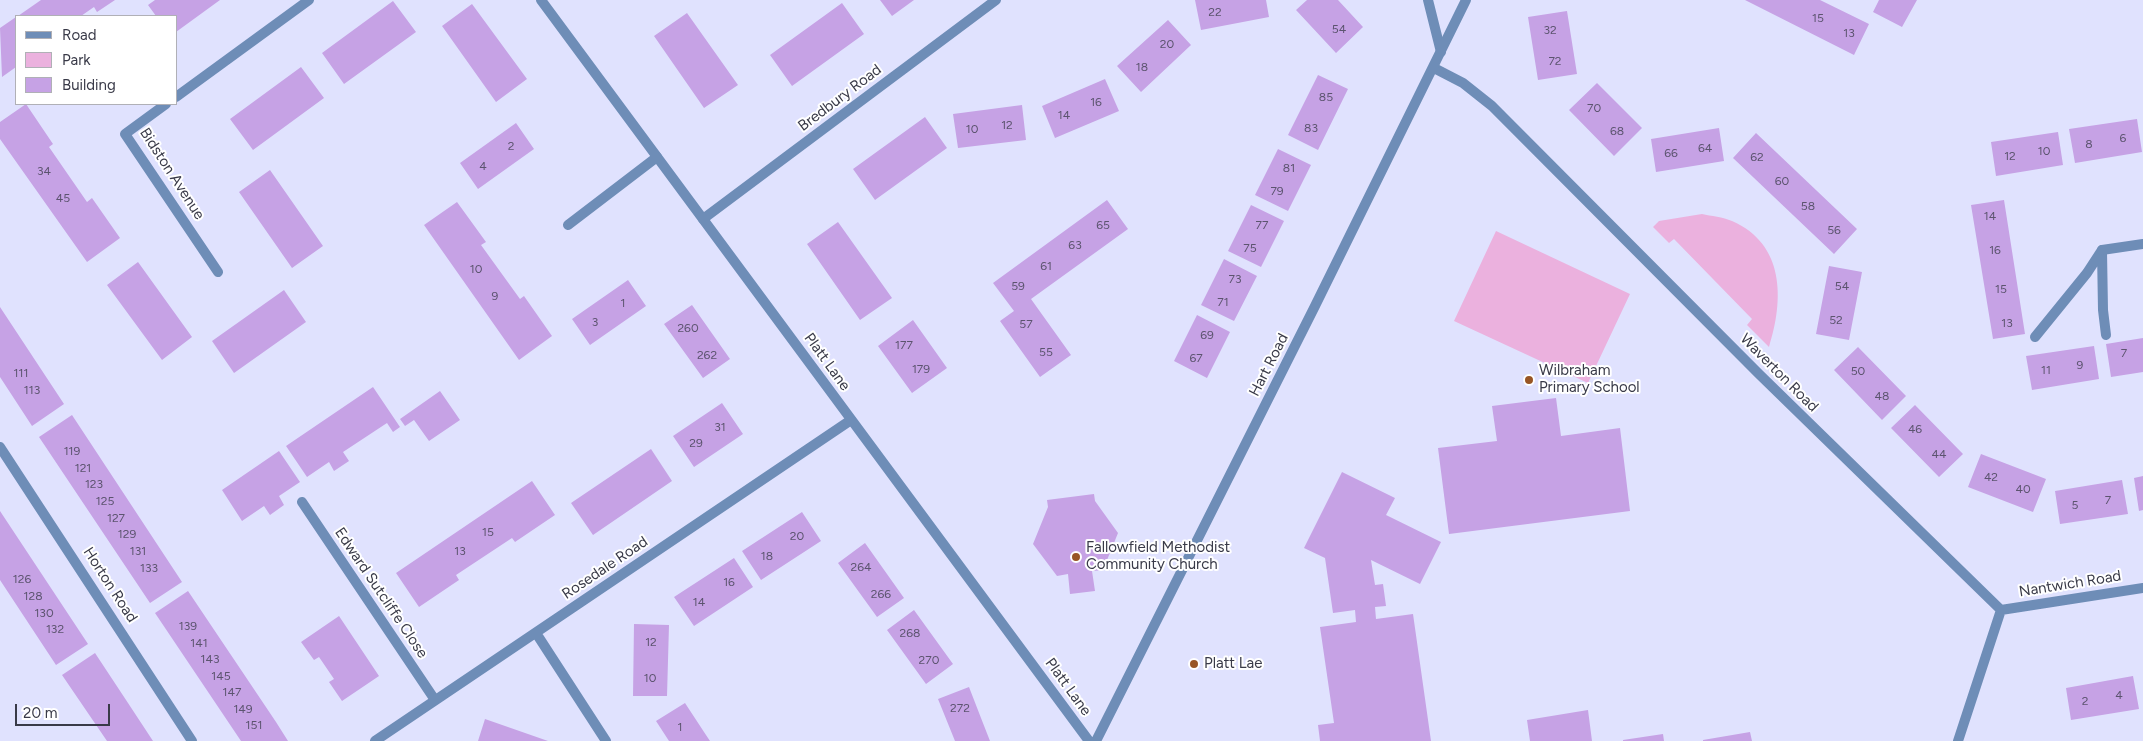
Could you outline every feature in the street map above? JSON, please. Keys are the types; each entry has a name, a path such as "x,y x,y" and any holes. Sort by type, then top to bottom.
{"street":[{"path":"178,96 309,0"},
{"name":"Platt Lane","path":"541,0 1088,741"},
{"name":"Bredbury Road","path":"703,219 996,0"},
{"path":"1428,0 1441,52"},
{"name":"Hart Road","path":"1096,741 1434,68 1466,0"},
{"name":"Waverton Road","path":"1434,68 1463,84 1492,106 1752,368 2001,610"},
{"name":"Bidston Avenue","path":"165,105 125,134 218,272"},
{"path":"568,225 657,157"},
{"path":"2035,337 2087,273 2102,250 2143,244"},
{"path":"2102,250 2102,292 2106,335"},
{"name":"Rosedale Road","path":"375,741 851,420"},
{"name":"Horton Road","path":"0,447 192,741"},
{"name":"Edward Sutcliffe Close","path":"302,502 435,700"},
{"name":"Nantwich Road","path":"2001,610 2143,588"},
{"path":"1958,741 2001,610"},
{"path":"536,633 606,741"}],"green space":[{"path":"1702,214 1732,221 1749,231 1762,244 1771,259 1776,275 1778,293 1774,329 1769,347 1747,325 1752,319 1674,239 1669,243 1653,227 1659,221"},
{"path":"1496,231 1630,294 1588,383 1454,321"}],"building":[{"path":"41,0 115,0 97,12 94,7 82,15 19,15"},
{"path":"155,0 220,0 178,31 178,15 155,15 148,5"},
{"path":"880,0 914,0 892,16"},
{"path":"1195,0 1266,0 1269,17 1201,30"},
{"path":"1307,0 1338,0 1363,27 1336,53 1296,10"},
{"path":"1745,0 1820,0 1869,24 1854,55"},
{"path":"1879,0 1917,0 1902,27 1873,12"},
{"path":"393,1 416,32 344,84 322,53"},
{"path":"842,3 864,34 792,86 770,55"},
{"path":"472,4 527,79 496,102 442,26"},
{"path":"1567,11 1577,74 1538,80 1528,17"},
{"path":"687,13 738,85 704,108 654,36"},
{"path":"15,18 15,68 2,77 0,28"},
{"path":"1168,20 1191,45 1141,92 1117,66"},
{"path":"301,67 324,98 253,150 230,119"},
{"path":"1318,75 1348,89 1318,150 1288,135"},
{"path":"1105,79 1119,111 1055,138 1042,106"},
{"path":"1597,83 1642,128 1614,156 1569,110"},
{"path":"27,105 53,144 49,147 87,202 92,198 120,238 87,262 0,139 0,122"},
{"path":"1022,105 1026,140 958,148 953,114"},
{"path":"925,117 947,148 875,200 853,169"},
{"path":"2137,119 2142,152 2075,163 2069,129"},
{"path":"516,123 534,149 478,189 460,163"},
{"path":"1719,128 1724,161 1656,172 1651,139"},
{"path":"2058,132 2063,165 1996,176 1991,142"},
{"path":"1756,133 1857,229 1834,254 1733,158"},
{"path":"1278,149 1311,165 1288,211 1255,195"},
{"path":"270,170 323,246 292,268 239,192"},
{"path":"1107,200 1128,229 1031,299 1071,355 1040,377 1000,321 1014,311 993,283"},
{"path":"2004,200 2025,334 1993,339 1971,205"},
{"path":"457,202 486,242 481,245 520,299 524,296 552,336 519,360 424,225"},
{"path":"1251,205 1284,221 1261,267 1228,251"},
{"path":"838,222 892,298 860,320 807,244"},
{"path":"1224,259 1257,276 1234,321 1201,305"},
{"path":"138,262 192,337 162,360 107,285"},
{"path":"1829,266 1862,272 1849,340 1816,334"},
{"path":"628,280 646,306 590,345 572,319"},
{"path":"284,290 306,322 234,373 212,341"},
{"path":"692,305 730,359 703,378 664,324"},
{"path":"0,307 64,404 32,426 0,377"},
{"path":"1197,315 1230,332 1207,378 1174,361"},
{"path":"913,320 947,368 912,393 878,346"},
{"path":"2143,338 2143,372 2111,377 2106,344"},
{"path":"2094,346 2099,379 2032,390 2026,356"},
{"path":"1858,347 1906,396 1882,420 1834,370"},
{"path":"373,387 400,427 393,432 387,423 343,452 349,461 334,471 329,462 307,477 286,446"},
{"path":"440,391 460,420 429,441 414,420 405,426 400,419"},
{"path":"1556,398 1561,436 1620,428 1630,511 1449,534 1438,448 1497,441 1492,406"},
{"path":"722,403 743,434 694,467 673,436"},
{"path":"1915,405 1963,454 1939,477 1891,428"},
{"path":"72,415 182,582 150,603 39,437"},
{"path":"651,449 672,481 593,535 571,503"},
{"path":"279,451 300,482 279,496 284,505 270,515 264,506 242,521 222,490"},
{"path":"1981,454 2046,479 2033,512 1968,487"},
{"path":"1342,472 1395,498 1386,515 1441,542 1420,584 1371,560 1375,585 1383,584 1386,606 1375,607 1376,619 1413,614 1431,741 1320,741 1318,725 1334,723 1320,627 1356,622 1355,610 1333,613 1325,558 1304,548"},
{"path":"2143,476 2143,510 2139,511 2134,478"},
{"path":"2122,480 2128,514 2060,524 2055,491"},
{"path":"532,481 555,515 515,542 512,538 456,575 459,580 419,607 396,573"},
{"name":"Fallowfield Methodist Community Church","path":"1094,494 1095,501 1118,533 1103,570 1092,571 1095,591 1070,594 1068,574 1057,576 1033,544 1048,507 1047,500"},
{"path":"0,511 88,644 56,665 0,580"},
{"path":"802,512 821,541 761,580 742,551"},
{"path":"865,543 904,598 877,617 838,563"},
{"path":"734,558 753,587 694,626 674,597"},
{"path":"188,591 288,741 241,741 155,613"},
{"path":"914,610 953,664 926,684 887,630"},
{"path":"339,616 379,676 342,701 329,682 334,679 319,657 314,660 301,642"},
{"path":"634,624 669,625 667,696 633,696"},
{"path":"95,653 153,741 107,741 62,675"},
{"path":"2133,676 2139,709 2071,720 2066,688"},
{"path":"969,687 990,741 955,741 938,699"},
{"path":"685,703 710,741 669,741 656,721"},
{"path":"1588,710 1592,741 1530,741 1527,720"},
{"path":"485,719 548,741 478,741"},
{"path":"1750,732 1752,741 1703,741 1703,740"},
{"path":"1663,734 1664,741 1623,741 1623,740"}],"place":[{"name":"Wilbraham Primary School","path":"1529,380"},
{"name":"Fallowfield Methodist Community Church","path":"1076,557"},
{"name":"Platt Lae","path":"1194,664"}]}
